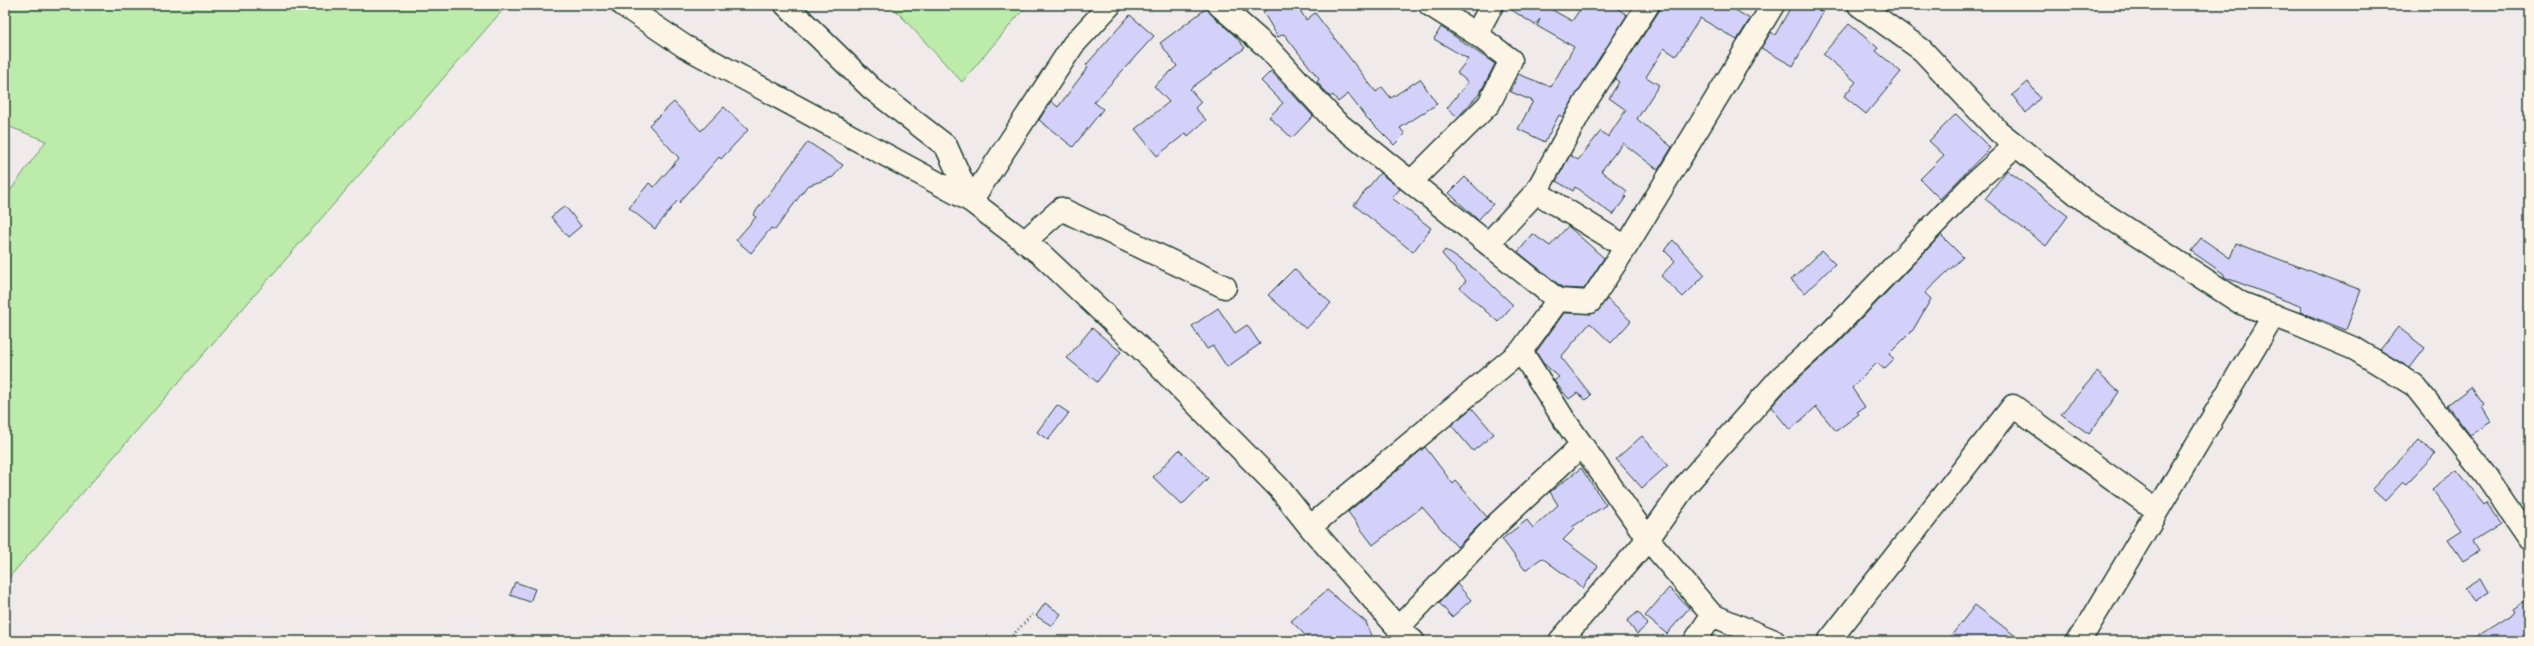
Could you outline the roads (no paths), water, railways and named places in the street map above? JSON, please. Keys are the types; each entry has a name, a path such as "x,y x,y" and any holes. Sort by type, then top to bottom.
{"street":[{"path":"623,5 684,46 971,201 1042,255 1156,363 1280,488 1310,527 1405,634 1497,524 1582,445"},
{"path":"786,5 871,88 946,146 971,201"},
{"path":"971,201 1073,45 1110,5"},
{"path":"1219,5 1268,48 1335,122 1558,300 1590,302 1626,247 1773,5"},
{"path":"1412,182 1489,104 1511,60 1476,34 1430,5"},
{"path":"1476,34 1492,5"},
{"path":"1488,244 1536,192 1586,101 1648,5"},
{"path":"1859,5 1922,50 1998,130 2089,204 2241,303 2274,315 2355,349 2414,385 2486,475 2529,538"},
{"path":"1560,641 1648,539 1686,485 1780,378 1829,334 1919,237 1974,182 2016,145"},
{"path":"1536,192 1626,247"},
{"path":"1024,242 1061,209 1225,287"},
{"path":"1310,527 1521,351 1558,300"},
{"path":"2077,641 2086,630 2274,315"},
{"path":"1521,351 1582,445 1648,539 1712,615 1774,641"},
{"path":"1830,641 2013,406 2157,511"},
{"path":"1695,641 1712,615"}]}
